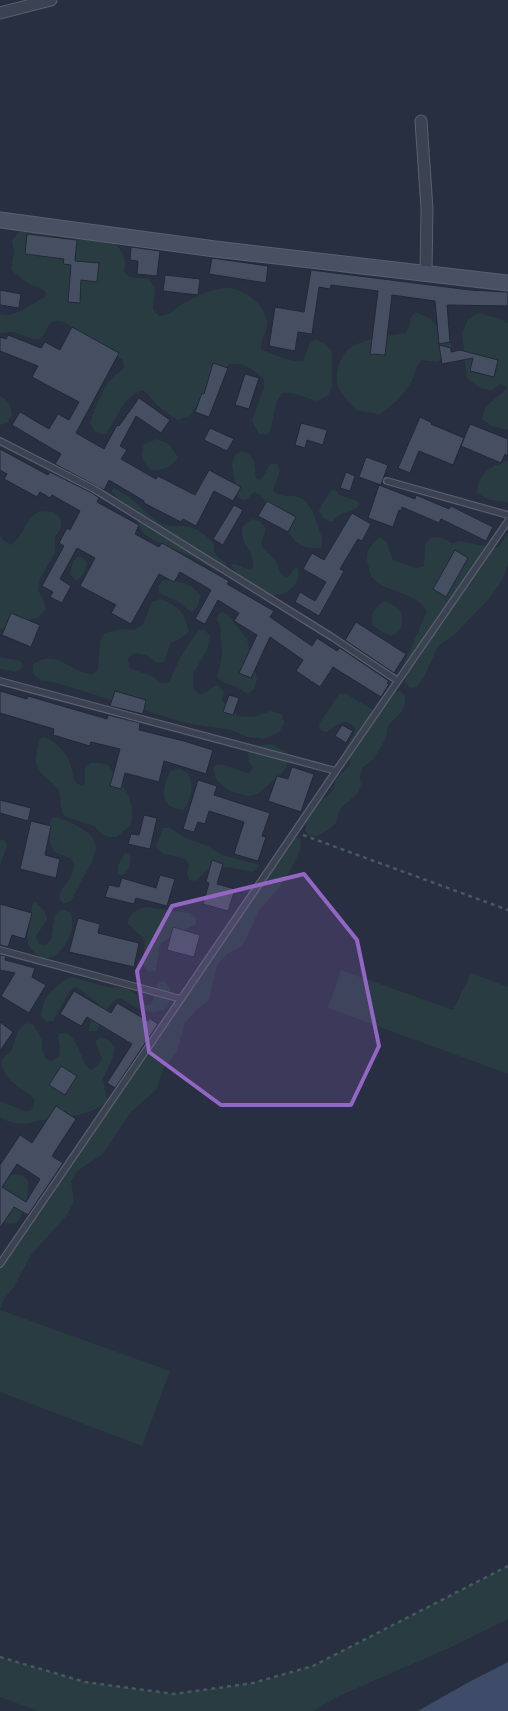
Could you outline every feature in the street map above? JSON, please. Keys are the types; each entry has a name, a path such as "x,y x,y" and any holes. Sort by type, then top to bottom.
{"main road":[{"path":"0,220 215,249 508,283"}],"street":[{"path":"0,13 51,0"},
{"path":"421,121 426,209 426,273"}],"lane":[{"path":"0,441 94,489 332,637 398,681"},
{"path":"387,481 508,515"},
{"path":"0,1264 508,521"},
{"path":"0,681 336,771"},
{"path":"0,950 181,999"}],"path":[{"path":"295,832 508,910"},
{"path":"0,1656 85,1682 174,1694 253,1683 313,1666 508,1566"}],"highlighted area":[{"path":"304,874 357,940 379,1046 351,1105 221,1105 149,1052 137,971 172,906"}],"shaded area":[{"path":"34,229 113,243 123,256 124,272 129,277 149,279 155,288 153,309 159,316 170,313 196,297 217,289 230,288 246,294 259,305 266,319 267,326 261,349 282,358 303,361 309,345 315,339 327,345 332,352 332,386 328,395 317,401 295,394 282,393 276,404 270,432 266,435 259,434 252,421 264,388 264,379 244,365 229,364 189,416 178,420 157,405 142,390 135,393 125,403 106,434 94,431 90,422 108,383 124,368 123,360 66,323 59,321 50,323 45,333 39,339 10,332 0,333 0,314 6,315 17,312 44,298 46,293 39,287 30,285 11,270 14,253 12,240 19,232"},
{"path":"416,312 431,319 452,345 451,348 438,362 421,360 405,392 380,414 358,411 338,387 338,369 341,359 350,348 362,342 406,333 410,325 410,318"},
{"path":"479,313 508,323 508,430 491,426 482,419 488,405 507,388 501,384 492,390 480,388 467,378 462,333 468,319"},
{"path":"0,396 6,399 12,415 7,423 0,425"},
{"path":"157,439 169,444 178,457 167,468 151,470 142,456 143,449 144,444"},
{"path":"242,451 248,453 254,461 256,478 260,480 270,464 277,464 280,471 273,490 279,495 297,497 306,502 312,510 321,534 321,548 307,548 295,541 260,495 254,492 246,500 240,499 236,495 232,463 236,454"},
{"path":"508,461 508,502 489,500 477,493 480,480 486,471"},
{"path":"114,488 132,499 160,523 193,528 200,532 214,544 215,553 226,562 226,567 222,572 218,572 192,557 153,540 143,533 130,507 121,502 111,491"},
{"path":"332,490 337,491 339,495 357,501 360,505 332,522 323,518 319,511"},
{"path":"40,511 54,512 61,519 61,528 55,537 55,552 40,579 38,590 46,609 39,617 0,629 0,536 11,545 16,541 30,519"},
{"path":"252,519 260,521 265,527 261,544 274,560 283,576 286,578 294,568 298,568 297,582 284,593 272,595 262,591 243,578 231,565 235,564 250,570 253,567 252,556 242,534 242,527"},
{"path":"508,533 508,565 501,582 489,599 453,636 439,645 424,677 417,687 410,688 405,682 403,666 427,611 416,600 384,586 371,576 367,556 371,546 379,537 386,541 393,560 417,568 424,566 425,544 430,538 439,537 452,543 459,541 496,548"},
{"path":"77,557 81,557 87,562 84,573 76,581 70,574 73,561"},
{"path":"163,580 184,583 192,587 200,595 197,607 191,612 177,601 159,593 158,586"},
{"path":"161,599 180,611 189,632 171,643 163,663 155,662 146,655 134,653 128,658 129,668 154,677 161,683 169,682 190,642 199,630 204,630 210,635 207,650 193,674 193,689 200,694 218,685 224,692 222,701 238,716 253,717 270,711 282,714 284,724 279,732 264,739 247,737 232,730 185,723 57,683 41,680 33,674 33,664 50,658 85,673 94,674 98,669 100,641 105,633 121,629 134,630 143,624 152,602"},
{"path":"384,601 396,608 402,616 400,628 391,636 377,628 372,622 374,612"},
{"path":"222,612 228,615 247,639 257,679 255,688 248,694 221,681 217,677 222,650 220,628 217,620 218,615"},
{"path":"0,657 20,661 23,666 17,672 0,669"},
{"path":"400,691 405,696 405,704 402,711 388,726 386,738 373,760 363,767 358,793 340,809 336,823 328,830 316,836 309,836 305,831 308,803 323,799 330,794 336,779 350,765 350,759 343,753 356,730 352,725 345,722 326,732 320,730 319,724 339,694 345,693 373,710 382,711 395,692"},
{"path":"45,737 63,751 70,763 76,783 82,786 85,784 85,769 90,763 108,765 123,786 130,800 132,807 131,825 116,837 110,837 103,835 94,826 66,817 62,812 59,790 41,773 35,762 39,739"},
{"path":"272,744 289,754 287,766 282,773 258,794 247,796 230,791 217,781 213,768 216,765 225,765 249,773 253,767 249,762 248,752 255,746"},
{"path":"179,769 189,775 192,787 189,800 183,810 169,806 164,796 169,774 171,771"},
{"path":"53,817 63,819 87,832 95,843 96,849 95,855 71,901 63,904 59,898 72,873 74,862 55,852 50,845 50,821"},
{"path":"163,828 170,828 184,837 208,846 222,855 260,865 253,872 228,867 206,870 196,881 189,880 187,873 189,865 185,859 162,853 156,846"},
{"path":"289,835 300,839 301,849 291,869 280,887 259,910 243,946 227,954 217,965 209,1000 196,1010 185,1023 177,1052 163,1069 157,1089 130,1113 103,1154 77,1171 71,1181 74,1201 67,1215 31,1255 14,1287 4,1299 0,1310 0,1256 104,1104 81,1114 23,1124 13,1123 0,1117 0,1101 24,1111 30,1111 34,1106 34,1098 13,1083 2,1067 2,1060 12,1049 18,1031 27,1023 34,1025 42,1040 45,1058 51,1061 59,1057 58,1034 65,1033 70,1035 91,1070 99,1065 102,1059 95,1042 98,1038 108,1040 115,1047 113,1057 103,1079 107,1100"},
{"path":"2,839 7,846 0,865 0,840"},
{"path":"126,852 131,857 129,868 122,875 118,874 118,865"},
{"path":"35,902 45,912 47,920 36,936 39,944 46,945 51,939 55,914 62,909 71,913 72,928 67,941 59,952 48,958 41,957 35,953 28,944 32,905"},
{"path":"147,907 189,913 196,918 196,924 162,942 159,948 156,971 149,972 142,964 145,940 127,923 130,916 135,912"},
{"path":"341,970 453,1010 471,973 508,987 508,1074 328,1008"},
{"path":"70,977 129,990 137,995 146,1005 151,1005 159,982 165,982 170,988 169,1004 163,1010 148,1012 138,1009 119,998 109,1007 97,1031 89,1031 90,1023 99,1004 76,987 71,989 53,1021 46,1022 41,1016 46,998 55,988"},
{"path":"14,1174 26,1178 28,1193 17,1223 6,1224 0,1221 0,1176"},
{"path":"0,1310 170,1371 142,1446 0,1392"},
{"path":"508,1566 508,1619 449,1648 339,1696 313,1711 37,1711 0,1697 0,1657 85,1682 174,1694 253,1683 313,1666"}],"water":[{"path":"508,1662 508,1711 418,1711 469,1682"}],"building":[{"path":"27,234 77,240 75,261 99,263 97,282 81,280 80,303 68,302 71,265 63,264 64,259 25,254"},
{"path":"131,247 160,251 157,276 137,274 138,261 130,260"},
{"path":"212,258 268,266 266,283 209,274"},
{"path":"311,270 470,290 508,292 508,306 447,305 450,342 439,344 435,301 392,295 385,355 370,354 378,291 331,285 330,289 319,287 312,334 298,332 295,351 269,346 275,307 304,312"},
{"path":"165,275 200,279 198,295 163,291"},
{"path":"0,290 21,294 19,308 0,305"},
{"path":"72,327 119,353 76,433 104,449 117,425 119,426 139,398 170,420 161,433 136,416 120,446 127,450 121,459 156,479 158,476 195,495 209,470 241,487 233,501 214,491 196,526 183,519 181,522 144,503 144,501 109,480 104,490 55,464 61,454 12,425 20,412 49,429 58,414 69,420 79,402 32,377 38,366 0,351 0,337 6,339 8,335 41,348 45,342 60,350"},
{"path":"439,345 451,348 451,352 460,350 498,360 494,377 470,371 473,358 442,364"},
{"path":"213,363 228,368 209,417 195,412 202,393 204,394"},
{"path":"245,374 259,378 249,409 235,405"},
{"path":"420,417 431,424 464,438 453,465 419,451 410,473 398,468"},
{"path":"301,423 327,430 323,445 307,440 305,448 295,445"},
{"path":"470,424 508,439 508,456 505,454 501,463 461,446"},
{"path":"210,428 234,439 227,451 204,440"},
{"path":"0,449 48,475 50,472 92,493 99,498 97,502 139,525 135,534 159,547 162,543 229,581 227,584 274,611 270,617 312,646 317,638 337,651 340,648 389,681 381,697 333,667 320,687 296,671 303,660 270,637 251,678 239,673 257,635 234,621 239,613 218,600 205,624 195,619 211,590 180,572 174,582 159,574 131,624 111,613 116,605 80,586 95,558 77,548 60,579 71,586 62,603 50,597 53,592 42,586 64,546 59,543 67,528 70,530 80,511 52,495 50,498 40,492 37,497 4,479 7,474 0,470"},
{"path":"366,457 388,465 381,485 359,477"},
{"path":"346,472 355,476 350,491 340,488"},
{"path":"379,485 415,499 416,495 449,509 451,506 493,527 486,541 441,519 439,523 402,507 401,511 399,510 393,527 368,518"},
{"path":"267,501 296,517 288,532 258,516"},
{"path":"234,505 243,510 223,545 213,539"},
{"path":"352,513 371,524 362,541 358,539 340,569 344,571 319,616 295,602 300,592 315,601 326,582 303,569 312,553 324,560"},
{"path":"455,550 468,558 446,597 433,589"},
{"path":"11,613 40,625 31,647 2,635"},
{"path":"356,622 406,654 394,673 345,640"},
{"path":"0,691 27,699 28,696 107,719 108,715 140,723 139,730 213,750 206,774 164,761 159,782 125,773 121,789 110,786 120,749 91,742 90,746 53,735 54,729 0,713"},
{"path":"115,691 146,700 143,714 110,706"},
{"path":"229,695 239,698 233,715 223,712"},
{"path":"342,725 353,731 346,743 335,736"},
{"path":"292,767 314,774 301,812 268,801 277,776 288,779"},
{"path":"198,780 217,786 214,795 270,813 262,836 266,837 258,861 234,854 244,822 209,811 205,824 198,822 194,832 183,829"},
{"path":"0,800 31,808 28,821 0,813"},
{"path":"144,815 157,818 150,849 128,844 131,834 139,835"},
{"path":"31,821 51,826 45,855 60,859 56,878 20,869"},
{"path":"212,860 223,864 217,884 235,889 228,911 203,904 209,883 206,882"},
{"path":"160,875 175,879 167,906 136,898 134,904 105,897 109,885 119,887 122,878 156,888"},
{"path":"0,904 32,913 25,939 12,935 8,947 0,945"},
{"path":"78,918 100,924 98,933 139,943 134,967 69,952"},
{"path":"173,927 200,935 194,957 167,950"},
{"path":"0,955 6,956 5,960 35,968 32,977 46,985 29,1013 1,996 15,973 0,970"},
{"path":"74,991 111,1013 117,1003 148,1021 149,1018 158,1024 115,1088 107,1083 132,1044 87,1017 81,1026 60,1014"},
{"path":"0,1022 13,1032 0,1051"},
{"path":"61,1066 77,1076 65,1095 49,1085"},
{"path":"56,1106 76,1119 52,1156 63,1163 28,1215 14,1207 0,1228 0,1165 20,1135 32,1143","holes":["17,1164 40,1179 26,1202 2,1187"]}]}
